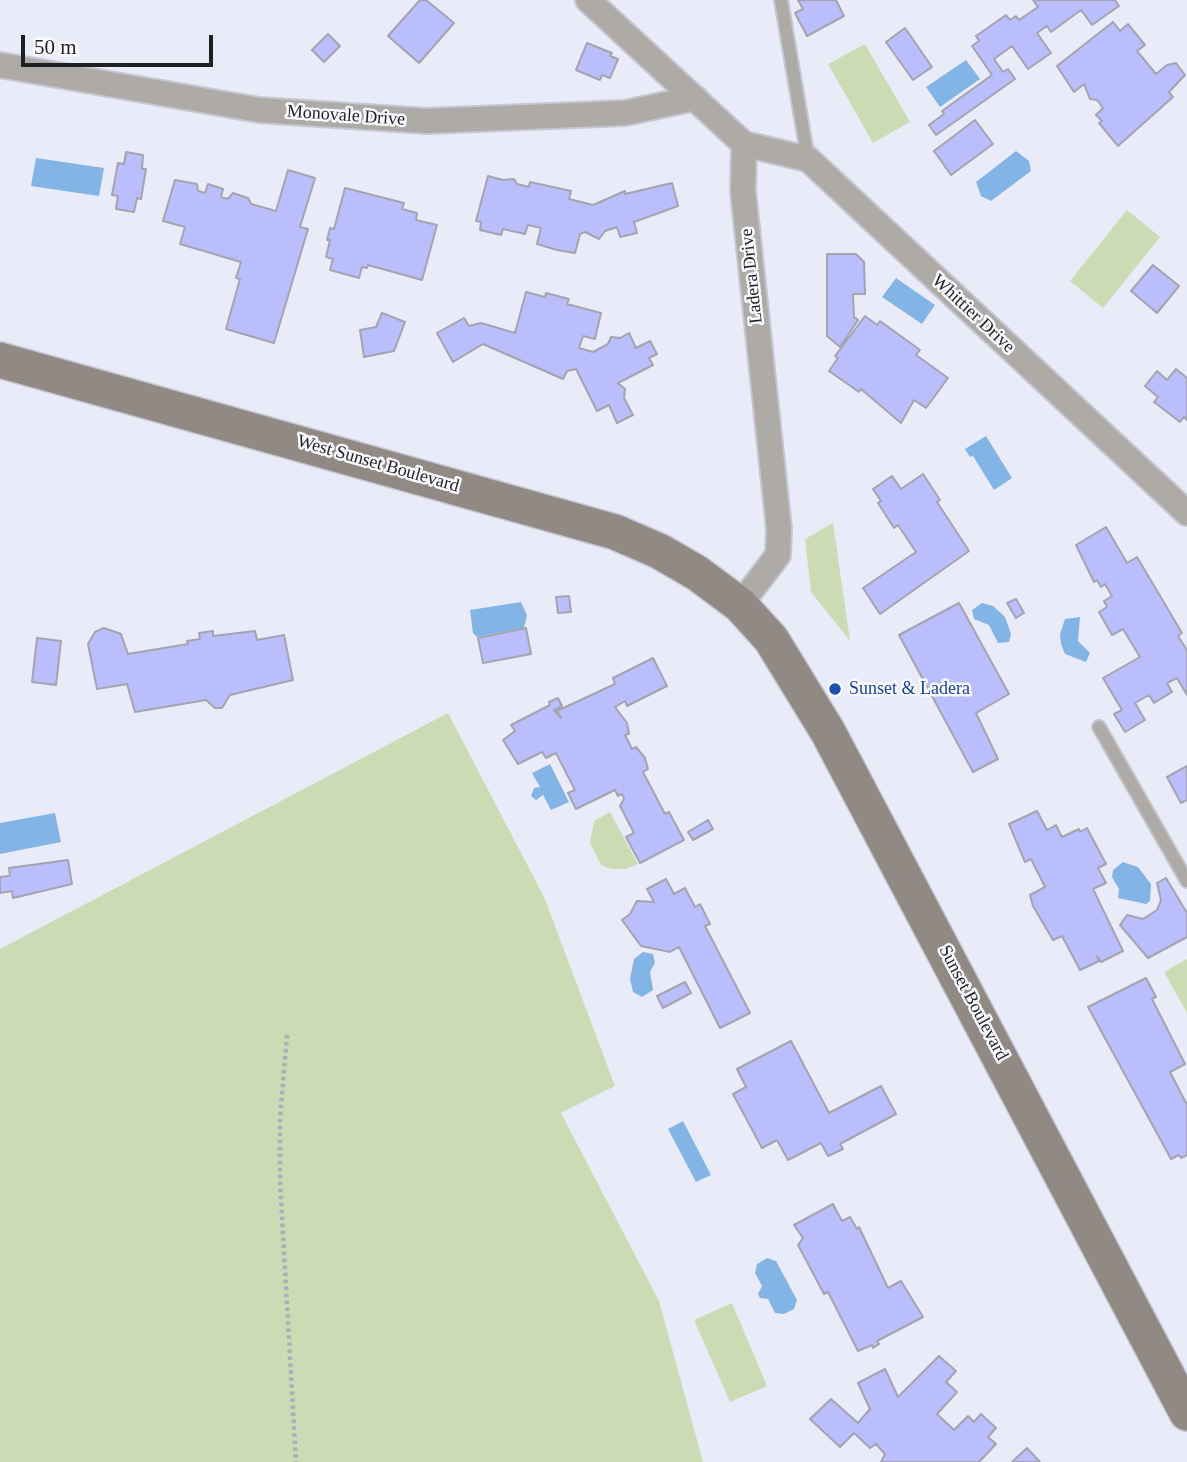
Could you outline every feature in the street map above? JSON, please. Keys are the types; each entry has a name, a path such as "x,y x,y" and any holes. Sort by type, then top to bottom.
{"main road":[{"name":"West Sunset Boulevard","path":"0,360 615,532 688,567 740,605"},
{"name":"Sunset Boulevard","path":"740,605 771,639 828,732 1187,1413"}],"street":[{"path":"588,0 744,144"},
{"name":"Monovale Drive","path":"0,65 259,110 427,121 625,113 695,98"},
{"name":"Whittier Drive","path":"744,144 808,159 1187,513"},
{"name":"Ladera Drive","path":"740,605 778,555 779,529 743,191 744,144"}],"lane":[{"path":"781,0 808,159"},
{"path":"1099,727 1187,881"}],"path":[{"path":"286,1035 280,1118 281,1181 296,1462"}],"green space":[{"path":"865,44 910,122 873,143 828,64"},
{"path":"1127,210 1160,237 1103,308 1070,281"},
{"path":"833,523 850,641 811,592 805,539"},
{"path":"448,713 545,899 615,1086 561,1113 659,1301 703,1462 0,1462 0,949"},
{"path":"610,812 638,864 626,869 611,869 601,865 590,843 594,821"},
{"path":"1187,959 1187,1013 1164,972"},
{"path":"732,1303 767,1386 730,1402 694,1320"}],"water":[{"path":"966,60 980,79 940,107 926,87"},
{"path":"1016,151 1029,161 1031,171 991,201 981,196 976,182"},
{"path":"36,158 104,168 99,196 31,186"},
{"path":"896,278 935,305 922,324 882,297"},
{"path":"986,436 1012,478 994,490 973,456 970,457 965,449"},
{"path":"521,602 527,615 524,628 477,637 473,633 470,610"},
{"path":"982,603 993,606 1005,617 1011,634 1009,642 998,643 989,625 974,619 972,610"},
{"path":"1080,617 1078,641 1090,653 1086,662 1065,654 1061,644 1060,634 1065,619"},
{"path":"550,764 569,802 551,810 543,795 536,800 531,796 534,788 540,787 532,773"},
{"path":"55,813 61,842 0,854 0,823"},
{"path":"1123,862 1138,867 1151,884 1150,901 1146,904 1118,898 1119,889 1112,877 1113,870"},
{"path":"643,952 653,954 655,963 650,972 653,990 642,997 633,992 630,979 634,959"},
{"path":"683,1121 711,1175 696,1182 668,1129"},
{"path":"767,1258 776,1261 797,1300 794,1309 784,1314 775,1313 768,1299 760,1298 758,1294 762,1286 755,1273 757,1264"}],"building":[{"path":"420,0 426,0 454,23 419,63 388,36"},
{"path":"798,0 836,0 844,16 807,36 795,13 803,9"},
{"path":"1033,0 1115,0 1119,6 1092,25 1081,10 1051,32 1047,26 1037,33 1051,53 1028,69 1012,46 994,59 1003,72 1008,69 1015,79 936,135 929,125 944,114 942,111 992,75 972,46 979,41 976,36 1006,15 1010,20 1016,16 1019,20 1038,7"},
{"path":"1113,22 1120,31 1128,24 1145,45 1137,51 1156,74 1167,65 1176,63 1185,75 1169,92 1173,97 1118,146 1099,123 1102,121 1096,115 1103,108 1097,100 1090,99 1084,84 1074,92 1057,66"},
{"path":"905,28 932,67 913,80 886,42"},
{"path":"328,34 340,46 324,62 312,50"},
{"path":"587,43 612,53 610,56 618,59 610,78 602,75 600,80 576,70"},
{"path":"975,120 993,144 951,175 934,151"},
{"path":"126,152 143,155 142,169 146,169 141,199 137,198 134,212 116,209 118,196 112,195 118,163 124,164"},
{"path":"288,170 315,178 300,227 308,229 274,343 226,329 240,279 236,278 241,262 180,244 185,227 163,221 175,180 197,184 198,191 205,193 208,184 223,189 221,197 228,199 233,193 248,198 251,204 276,211"},
{"path":"488,176 503,180 514,179 517,184 529,187 530,182 571,191 569,199 593,205 625,191 625,194 672,183 678,206 634,222 637,233 620,237 617,227 605,231 599,239 585,232 580,234 575,253 537,244 541,228 528,225 525,234 503,229 501,235 480,230 481,222 476,221"},
{"path":"345,188 404,203 402,209 417,213 416,220 437,225 422,280 368,265 367,268 362,267 359,278 330,270 333,259 326,257 330,240 327,240 330,228 334,229"},
{"path":"827,254 856,254 864,262 865,294 853,294 854,317 858,320 840,347 827,336"},
{"path":"1153,265 1179,286 1157,313 1131,291"},
{"path":"526,292 545,297 546,293 569,299 567,304 601,313 595,339 583,336 579,348 593,352 608,344 611,337 620,338 629,333 636,348 650,341 657,354 649,358 653,365 618,383 625,389 624,398 633,415 617,423 609,405 597,411 576,369 567,371 563,379 483,344 453,362 437,333 464,318 469,326 481,323 515,333"},
{"path":"382,313 405,322 394,351 364,357 360,330 376,327"},
{"path":"865,316 877,325 880,321 920,350 916,355 948,378 926,408 914,400 901,423 861,389 859,392 829,371 838,358 835,356"},
{"path":"1176,369 1187,378 1187,420 1184,417 1180,422 1154,402 1158,397 1145,386 1157,371 1167,380"},
{"path":"923,474 940,500 937,502 969,551 880,614 863,588 916,552 898,525 894,528 878,503 881,501 873,489 892,476 901,489"},
{"path":"1106,527 1127,563 1137,557 1182,633 1178,636 1187,650 1187,695 1177,678 1167,683 1172,692 1154,703 1149,695 1135,703 1145,720 1125,732 1114,714 1122,710 1103,678 1140,657 1123,629 1112,635 1099,612 1107,607 1104,601 1112,596 1105,584 1101,587 1097,580 1094,582 1076,545"},
{"path":"569,596 571,612 558,613 556,597"},
{"path":"1016,599 1024,613 1016,618 1007,603"},
{"path":"959,603 1009,694 976,713 998,759 973,772 899,635"},
{"path":"104,628 121,634 128,654 188,644 187,641 200,639 199,633 213,631 213,636 255,631 257,640 284,635 293,680 230,695 222,708 215,708 206,700 135,712 127,684 97,689 88,644 95,632"},
{"path":"526,628 531,654 483,663 478,638"},
{"path":"37,638 61,641 56,685 32,682"},
{"path":"653,658 667,686 627,706 625,701 615,707 627,723 629,734 625,735 632,749 636,747 645,758 648,769 643,772 665,814 669,812 684,840 640,863 626,837 634,833 620,806 624,799 622,794 618,796 615,790 576,809 568,793 575,790 556,753 546,758 542,752 518,764 503,740 515,731 511,725 550,705 549,702 558,698 562,706 554,710 561,718 557,711 615,684 613,678"},
{"path":"1187,766 1187,800 1181,803 1167,777"},
{"path":"1037,811 1047,830 1056,825 1062,837 1087,828 1106,864 1098,868 1106,883 1093,889 1123,951 1101,962 1097,956 1099,961 1080,970 1062,936 1053,940 1033,906 1030,895 1045,887 1031,859 1025,862 1009,824"},
{"path":"708,820 713,829 693,840 688,832"},
{"path":"68,860 72,884 13,898 12,891 0,893 0,877 10,876 9,868"},
{"path":"1166,878 1187,913 1187,937 1148,958 1120,925 1127,915 1143,919 1157,910 1161,900 1157,883"},
{"path":"666,879 674,894 685,888 695,907 700,904 710,924 705,926 750,1013 720,1028 679,947 670,952 641,946 622,920 630,914 637,901 654,902 647,889"},
{"path":"1146,978 1156,997 1152,999 1185,1064 1170,1072 1187,1105 1187,1155 1181,1158 1179,1155 1171,1159 1088,1007"},
{"path":"685,982 691,993 663,1008 657,996"},
{"path":"791,1041 829,1113 881,1086 896,1114 840,1144 843,1149 828,1156 821,1143 788,1160 777,1140 762,1148 733,1094 746,1087 737,1069"},
{"path":"833,1204 842,1221 850,1217 857,1229 859,1227 888,1288 901,1281 923,1317 877,1341 879,1344 873,1348 872,1345 858,1351 828,1292 824,1294 798,1245 803,1238 794,1225"},
{"path":"939,1356 956,1371 946,1382 957,1392 937,1414 954,1430 968,1416 974,1422 981,1414 996,1428 988,1437 996,1444 979,1462 881,1462 885,1454 876,1444 870,1448 854,1433 840,1447 810,1419 831,1399 858,1423 870,1409 858,1383 885,1369 898,1397"},
{"path":"1027,1448 1040,1462 1012,1462"}],"place":[{"name":"Sunset & Ladera","path":"835,689"}]}
